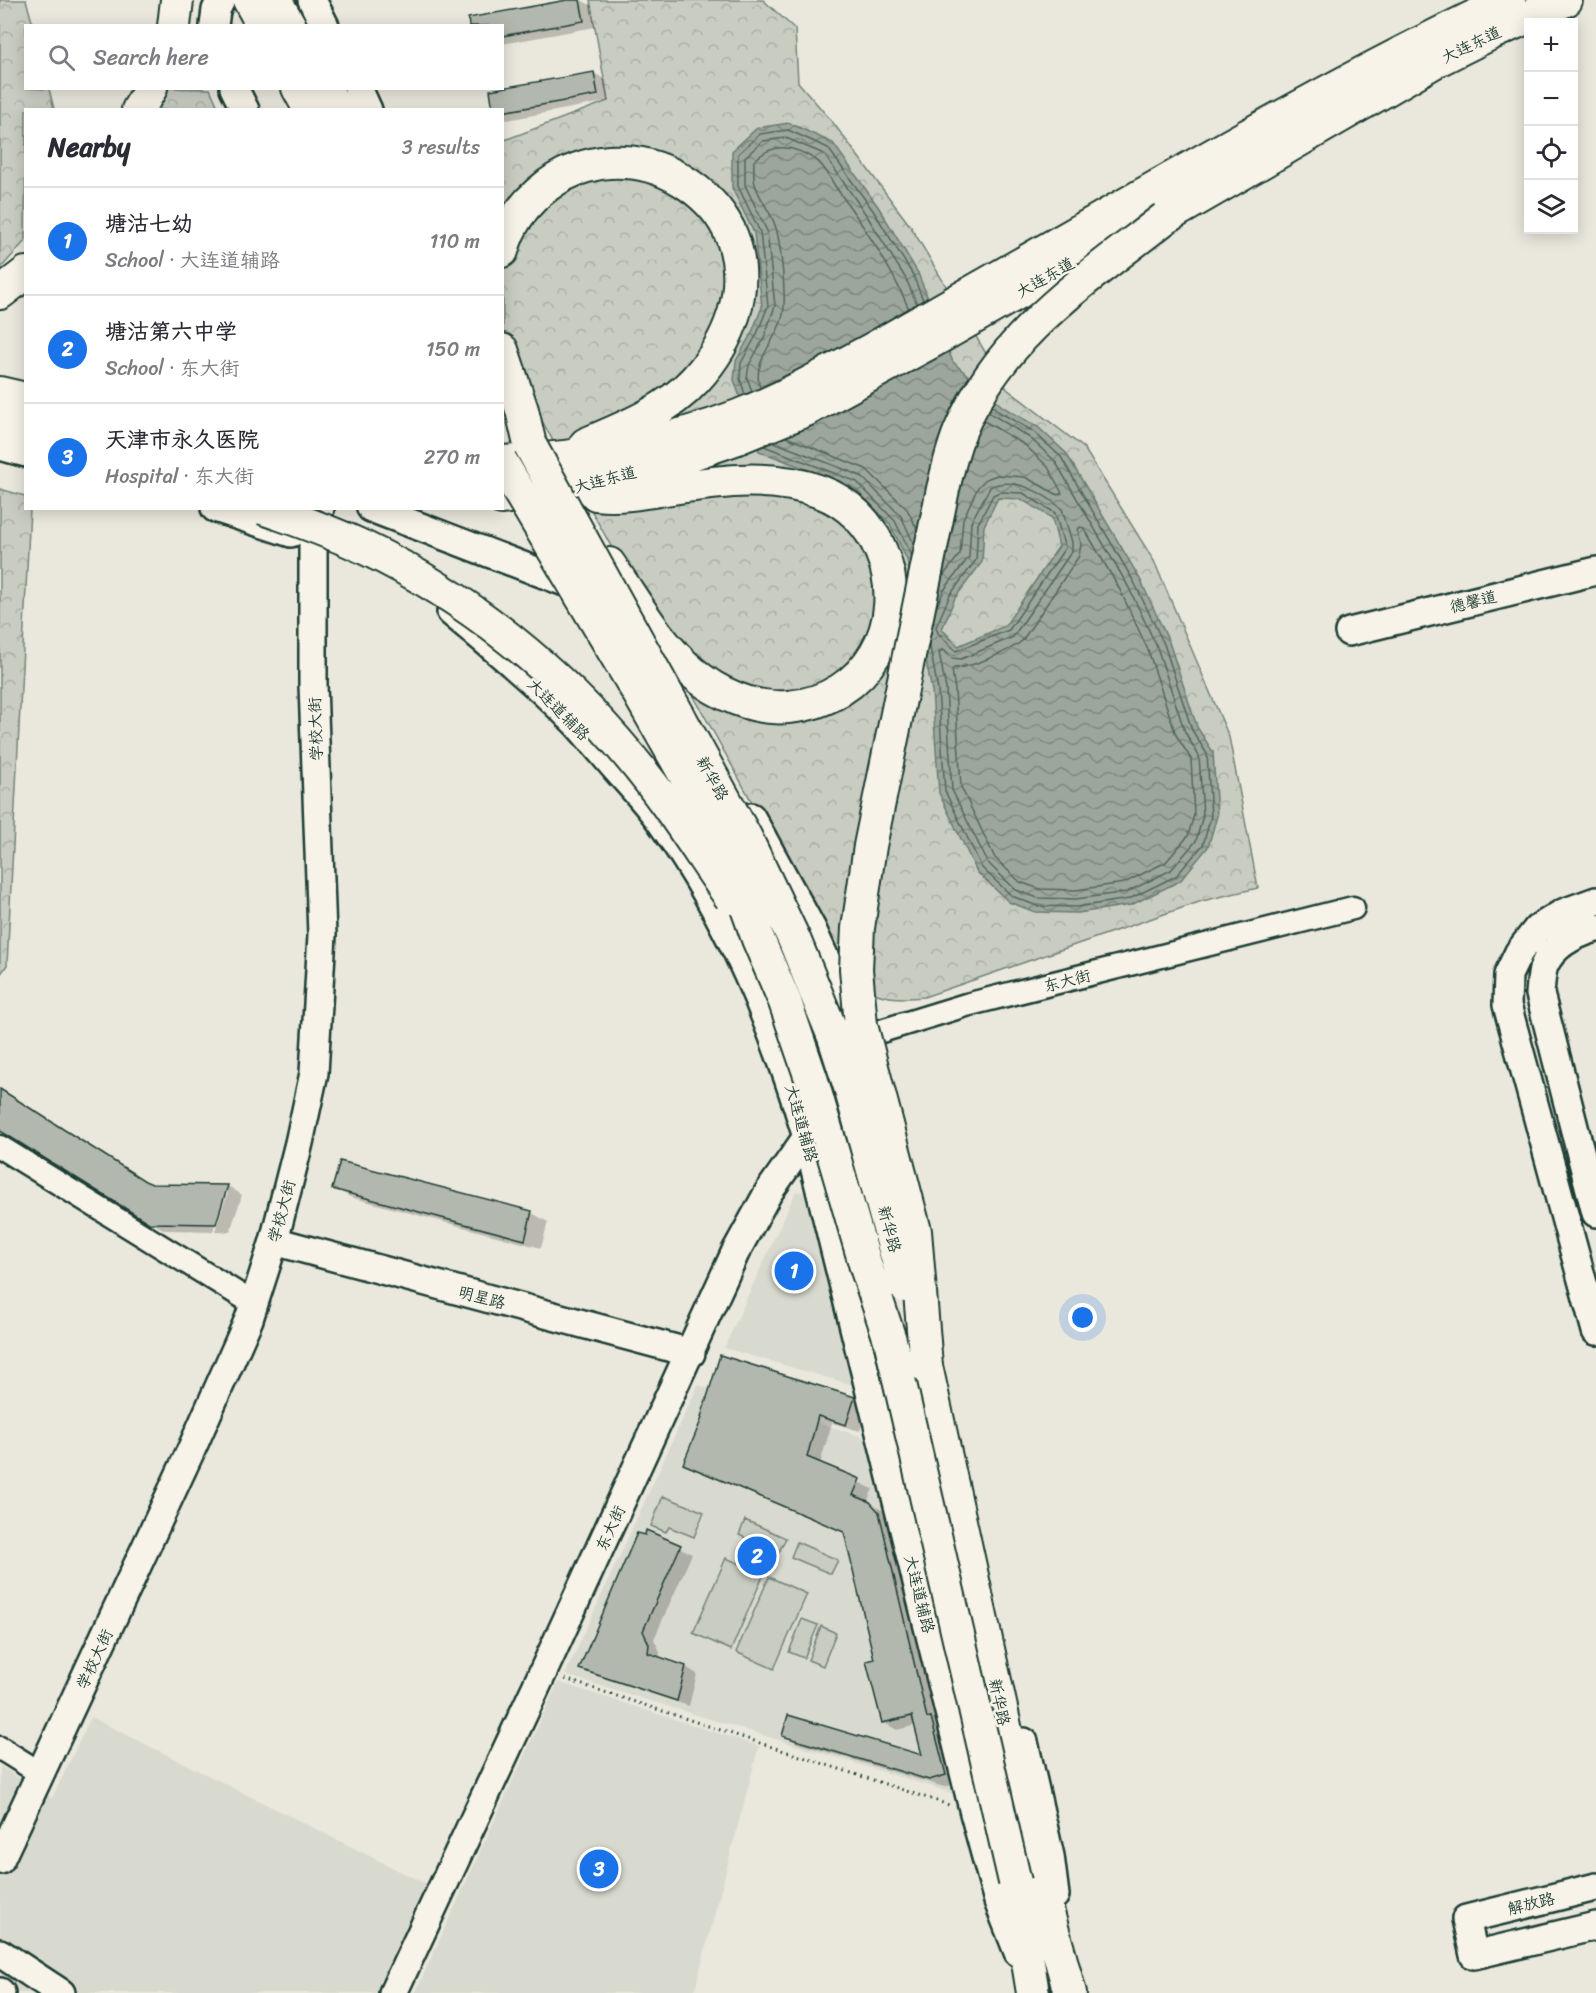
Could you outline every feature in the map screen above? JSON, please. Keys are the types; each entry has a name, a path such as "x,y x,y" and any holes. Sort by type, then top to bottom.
{"main road":[{"path":"174,24 177,0"},
{"path":"249,0 262,24"},
{"path":"275,0 289,24"},
{"name":"大连东道","path":"504,461 542,451 626,449 715,424 774,400 919,323 1345,81 1509,0"},
{"name":"大连东道","path":"504,499 560,513 660,465 700,452 806,410 1107,242 1165,218 1434,62 1566,0"},
{"path":"139,108 150,90"},
{"path":"299,90 309,108"},
{"path":"326,90 336,108"},
{"path":"504,244 507,233 519,214 536,194 549,184 577,168 625,162 667,172 688,184 704,197 732,237 738,263 739,297 732,324 719,349 695,380 653,413 542,451"},
{"path":"926,1366 915,1231 861,1025 856,969 858,928 870,846 938,512 948,466 960,430 977,396 998,365 1045,313 1165,218"},
{"path":"0,293 24,275"},
{"path":"504,356 522,410 542,451 560,513"},
{"path":"0,393 24,399"},
{"path":"504,406 542,451"},
{"path":"0,419 24,426"},
{"path":"504,464 603,554 645,617 680,661 702,680 737,699 774,707 814,702 839,690 853,680 872,660 882,641 890,609 888,574 884,558 872,533 862,520 838,500 823,492 789,483 733,481 621,495 560,513"},
{"path":"268,510 342,538 411,573 494,628 554,677 604,727 655,789 759,939"},
{"name":"新华路","path":"560,513 714,826 731,863 785,1002 812,1082 866,1267 890,1340 1027,1880 1068,1985"},
{"name":"新华路","path":"560,513 603,580 746,838 774,893 834,1036 926,1366 1027,1880 1032,1988"}],"street":[{"path":"214,24 216,10 221,0"},
{"path":"312,0 324,24"},
{"path":"235,90 243,108"},
{"path":"359,90 367,108"},
{"path":"0,379 24,387"},
{"path":"0,446 24,452"},
{"name":"大连道辅路","path":"221,510 313,540 388,571 449,610 526,676 577,725 662,823 704,888 742,960 787,1070 807,1137 974,1813 998,1901 1032,1988"},
{"name":"学校大街","path":"0,1860 187,1459 249,1319 274,1241 299,1143 314,1073 322,935 313,685 313,540 320,510"},
{"path":"376,510 558,578 606,600 619,612 665,666 705,732 812,929 837,985 855,1039 955,1432 1050,1856 1068,1985"},
{"name":"德馨道","path":"1349,632 1596,571"},
{"path":"1596,901 1563,912 1538,929 1519,952 1508,975 1508,1005 1596,1331"},
{"name":"东大街","path":"787,1070 855,1039 966,1005 1353,908"},
{"path":"1596,928 1576,934 1555,949 1544,966 1540,994 1596,1213"},
{"name":"东大街","path":"393,1993 691,1353 735,1253 768,1193 807,1137 868,1095"},
{"path":"0,1147 243,1297 256,1297"},
{"name":"明星路","path":"274,1241 691,1353"},
{"path":"0,1748 40,1773"},
{"name":"解放路","path":"1596,1887 1466,1919 1474,1955 1596,1926"},
{"path":"0,1953 61,1993"}],"path":[{"path":"543,1672 974,1813"}],"shaded area":[{"path":"796,1191 813,1194 853,1385 724,1348"},
{"path":"698,1385 866,1438 952,1793 565,1675"},
{"path":"558,1682 759,1746 694,1993 415,1993"},
{"path":"91,1717 450,1896 407,1993 0,1993 0,1766 52,1798"}],"green space":[{"path":"0,0 26,0 33,24 24,24 24,90 49,90 54,108 24,108 24,242 0,269"},
{"path":"590,0 763,0 795,29 798,82 834,124 911,227 1007,389 1084,448 1154,561 1229,737 1258,888 1202,901 924,997 905,998 877,994 866,989 848,971 829,942 504,352 504,140 608,101"},
{"path":"165,90 210,90 219,108 154,108"},
{"path":"0,489 24,496 24,510 30,510 7,965 0,975"},
{"path":"663,1496 704,1512 694,1537 669,1527 666,1532 651,1526"},
{"path":"745,1520 786,1538 779,1552 739,1535"},
{"path":"797,1542 838,1560 831,1574 791,1557"},
{"path":"726,1558 764,1574 731,1650 693,1633"},
{"path":"769,1577 807,1594 774,1669 736,1652"},
{"path":"802,1619 818,1625 804,1658 789,1652"},
{"path":"821,1626 836,1633 823,1666 808,1660"}],"water":[{"path":"789,123 833,143 879,208 918,273 953,362 1003,407 1038,427 1066,453 1140,579 1169,642 1197,727 1213,752 1217,816 1208,847 1180,881 1131,905 1078,913 1035,912 1009,902 977,872 939,793 932,691 907,560 890,524 853,487 759,451 734,380 736,361 752,332 762,307 754,233 732,188 732,151 757,128","holes":["998,498 1021,499 1052,518 1059,546 1005,626 958,646 942,629 955,598 982,562 984,526"]}],"building":[{"path":"567,0 580,0 584,21 504,36 504,24 469,24 468,18"},
{"path":"594,72 598,95 504,112 504,108 493,108 490,90 504,90 504,88"},
{"path":"0,1089 152,1184 228,1185 216,1224 149,1223 0,1131"},
{"path":"340,1161 532,1211 525,1240 332,1189"},
{"path":"720,1355 855,1397 846,1425 818,1416 807,1457 860,1479 853,1495 870,1502 879,1512 927,1718 931,1717 946,1775 929,1780 782,1736 788,1715 922,1755 912,1716 882,1723 866,1661 874,1659 844,1532 683,1464 702,1418"},
{"path":"646,1530 681,1545 643,1631 649,1644 648,1653 686,1666 677,1701 579,1669 637,1533 645,1535"}],"place":[{"name":"塘沽七幼","path":"794,1271"},
{"name":"塘沽第六中学","path":"757,1556"},
{"name":"天津市永久医院","path":"599,1869"}]}
